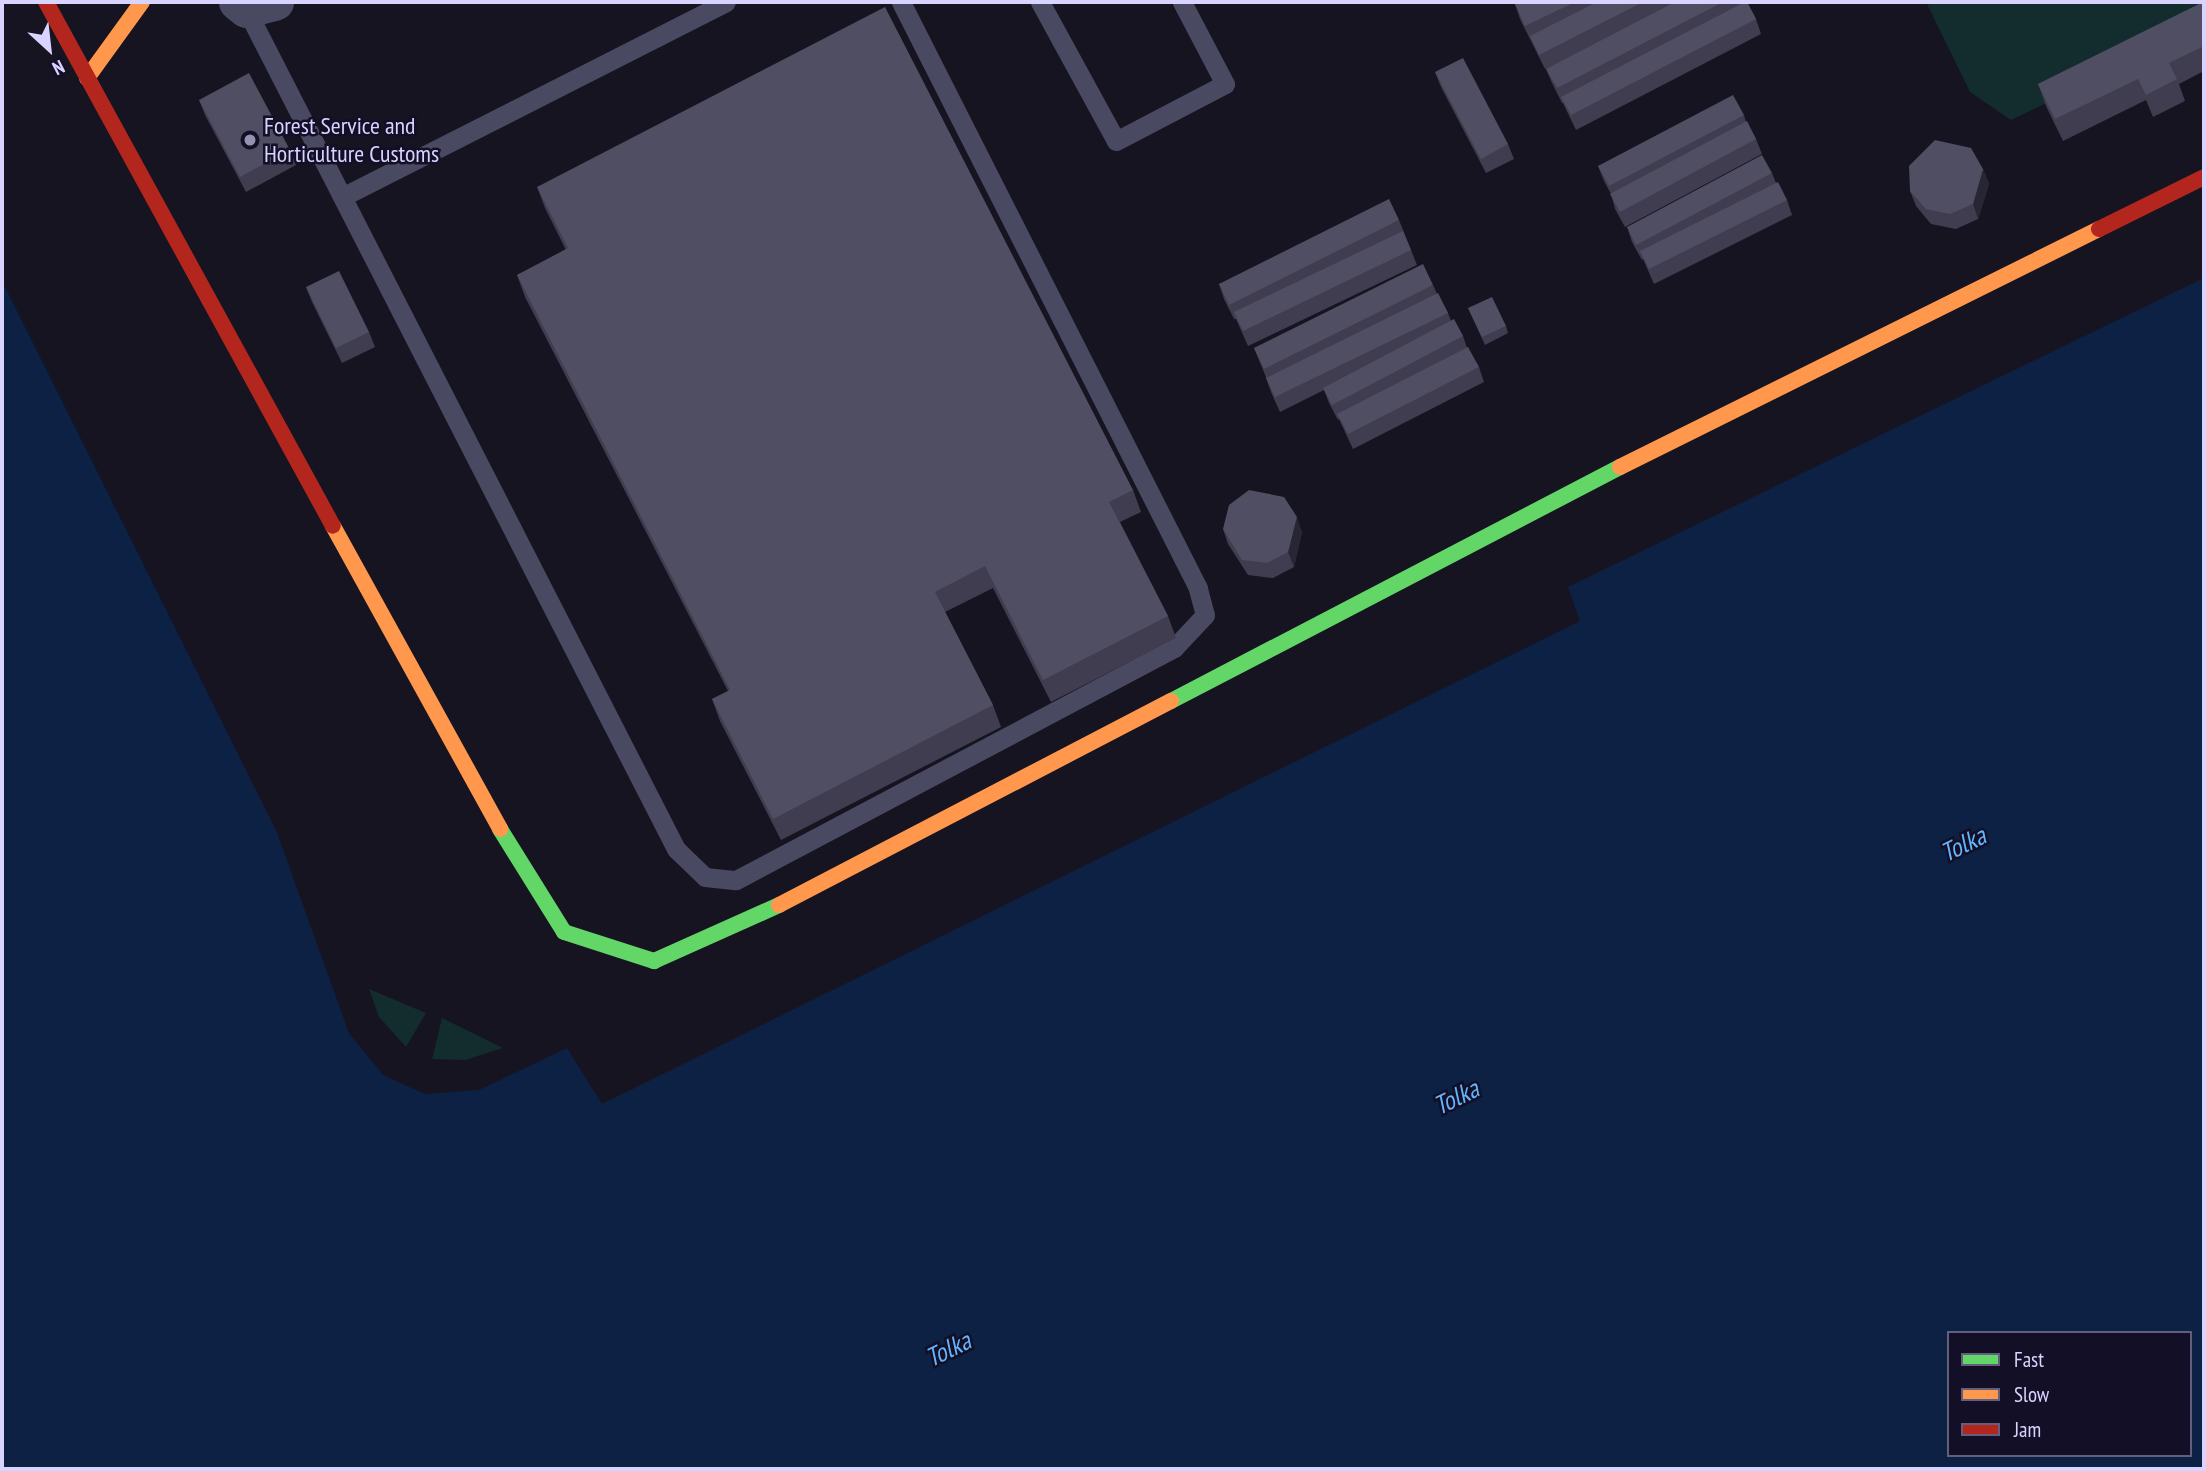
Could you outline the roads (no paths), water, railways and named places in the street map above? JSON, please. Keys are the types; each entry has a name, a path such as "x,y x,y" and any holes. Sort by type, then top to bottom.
{"street":[{"path":"46,2 532,887 565,932 654,961 751,920 1592,480 2204,177"},
{"path":"87,78 142,2"}],"lane":[{"path":"344,196 726,2"},
{"path":"252,4 344,196 676,849 705,877 736,880 1174,648 1205,615 1198,588 901,2"},
{"path":"1040,2 1116,141 1225,84 1181,2"}],"water":[{"name":"Tolka","path":"2204,278 2204,1469 2,1469 2,281 276,830 349,1033 383,1075 425,1094 479,1090 567,1048 602,1104 1580,621 1568,587"}],"place":[{"name":"Forest Service and Horticulture Customs","path":"250,140"}]}
